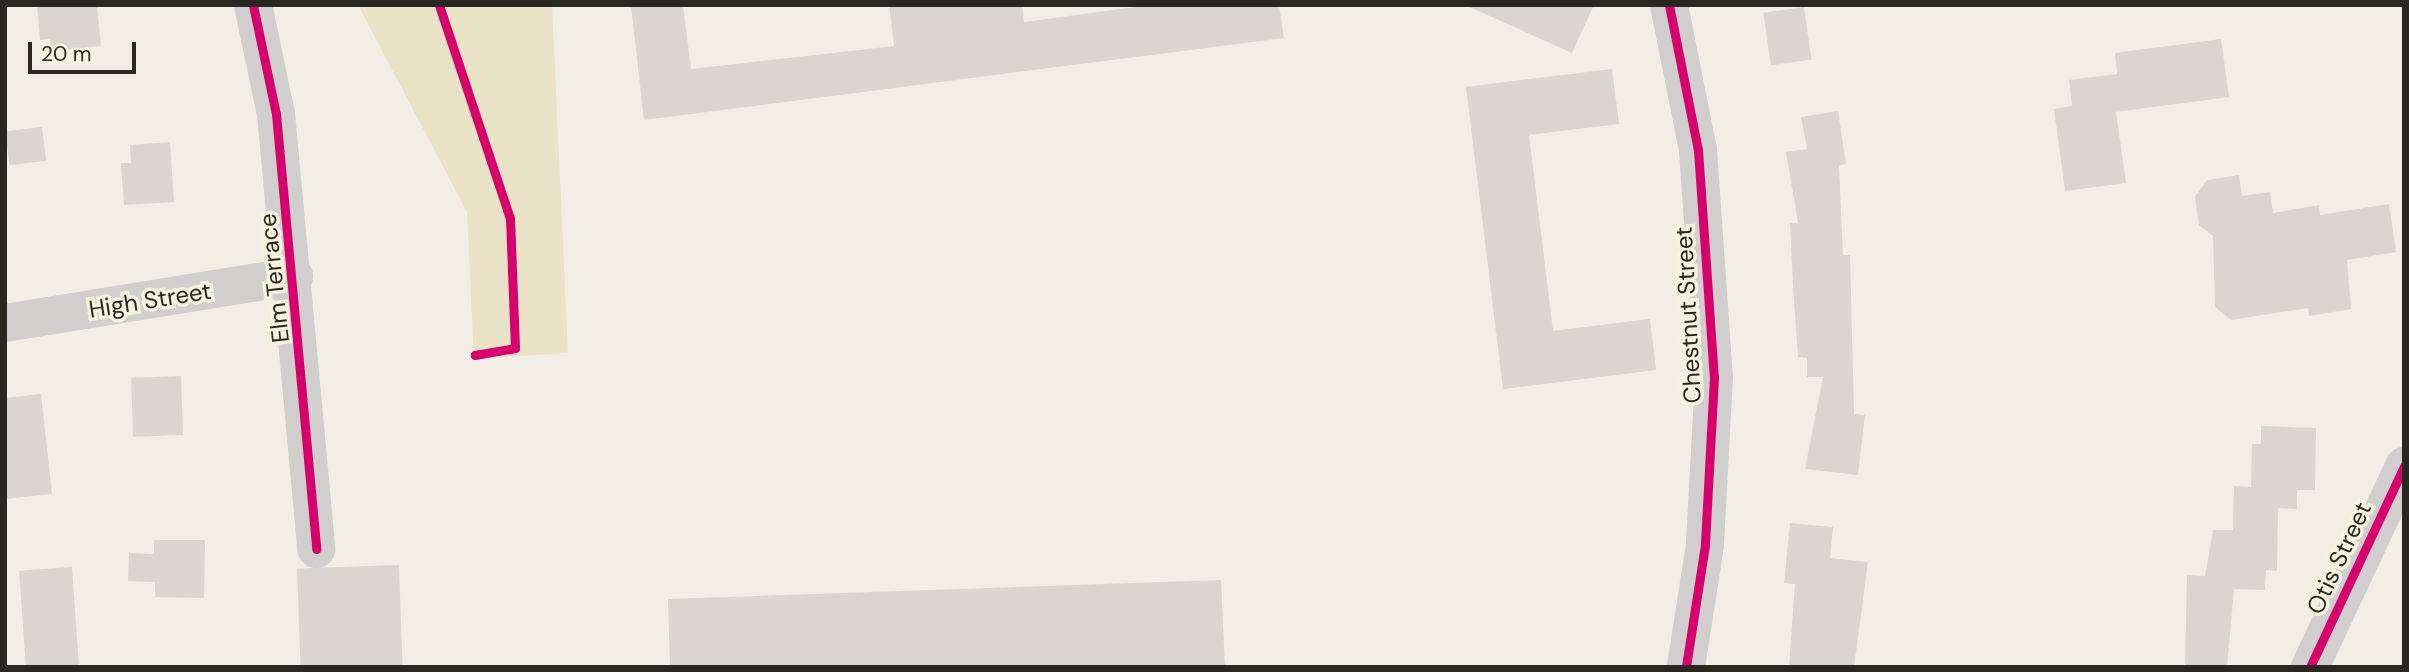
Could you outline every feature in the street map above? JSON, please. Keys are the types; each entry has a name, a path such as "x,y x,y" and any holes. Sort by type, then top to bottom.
{"street":[{"name":"Elm Terrace","path":"253,5 276,114 294,276 316,549"},
{"name":"Chestnut Street","path":"1669,5 1698,150 1714,377 1705,545 1686,667"},
{"name":"High Street","path":"5,323 294,276"},
{"name":"Otis Street","path":"2310,667 2404,466"}],"shaded area":[{"path":"358,5 552,5 568,353 474,359 467,212"}],"building":[{"path":"37,5 97,5 101,46 51,51 50,39 40,40"},
{"path":"631,5 683,5 691,69 894,46 889,5 1022,5 1024,22 1151,5 1279,5 1284,38 644,120"},
{"path":"1465,5 1594,5 1572,53"},
{"path":"1804,7 1811,59 1771,65 1763,13"},
{"path":"2221,39 2229,97 2116,112 2126,183 2065,191 2054,109 2072,106 2069,80 2117,74 2115,53"},
{"path":"1612,69 1619,124 1529,135 1553,331 1650,319 1656,370 1503,389 1466,87"},
{"path":"1838,111 1846,164 1839,166 1843,255 1850,255 1854,414 1865,415 1858,475 1805,469 1823,377 1807,377 1807,358 1798,357 1793,287 1790,223 1798,223 1786,152 1807,149 1801,117"},
{"path":"42,127 46,161 9,165 5,132"},
{"path":"170,142 174,202 124,205 121,163 131,163 130,145"},
{"path":"2239,175 2242,196 2270,192 2273,213 2319,205 2320,215 2389,204 2396,252 2347,260 2351,309 2309,316 2308,308 2231,320 2215,307 2213,236 2199,225 2195,197 2207,180"},
{"path":"181,376 183,435 133,437 131,378"},
{"path":"41,394 52,494 5,499 5,398"},
{"path":"2261,426 2316,428 2315,490 2297,490 2297,509 2278,508 2277,571 2266,570 2265,590 2234,589 2227,667 2185,667 2187,575 2205,576 2213,530 2233,530 2234,486 2251,487 2252,444 2261,444"},
{"path":"1790,523 1833,527 1830,558 1868,562 1854,667 1789,667 1795,584 1784,583"},
{"path":"154,540 205,540 204,598 155,597 155,582 128,581 129,553 154,554"},
{"path":"399,565 403,667 300,667 297,569"},
{"path":"72,567 79,667 26,667 19,571"},
{"path":"1221,580 1225,667 670,667 668,599"}],"cycle path":[{"path":"253,5 276,114 316,549"},
{"path":"439,5 510,218 515,348 475,355"},
{"path":"1669,5 1698,150 1714,377 1705,545 1686,667"},
{"path":"2310,667 2404,466"}]}
